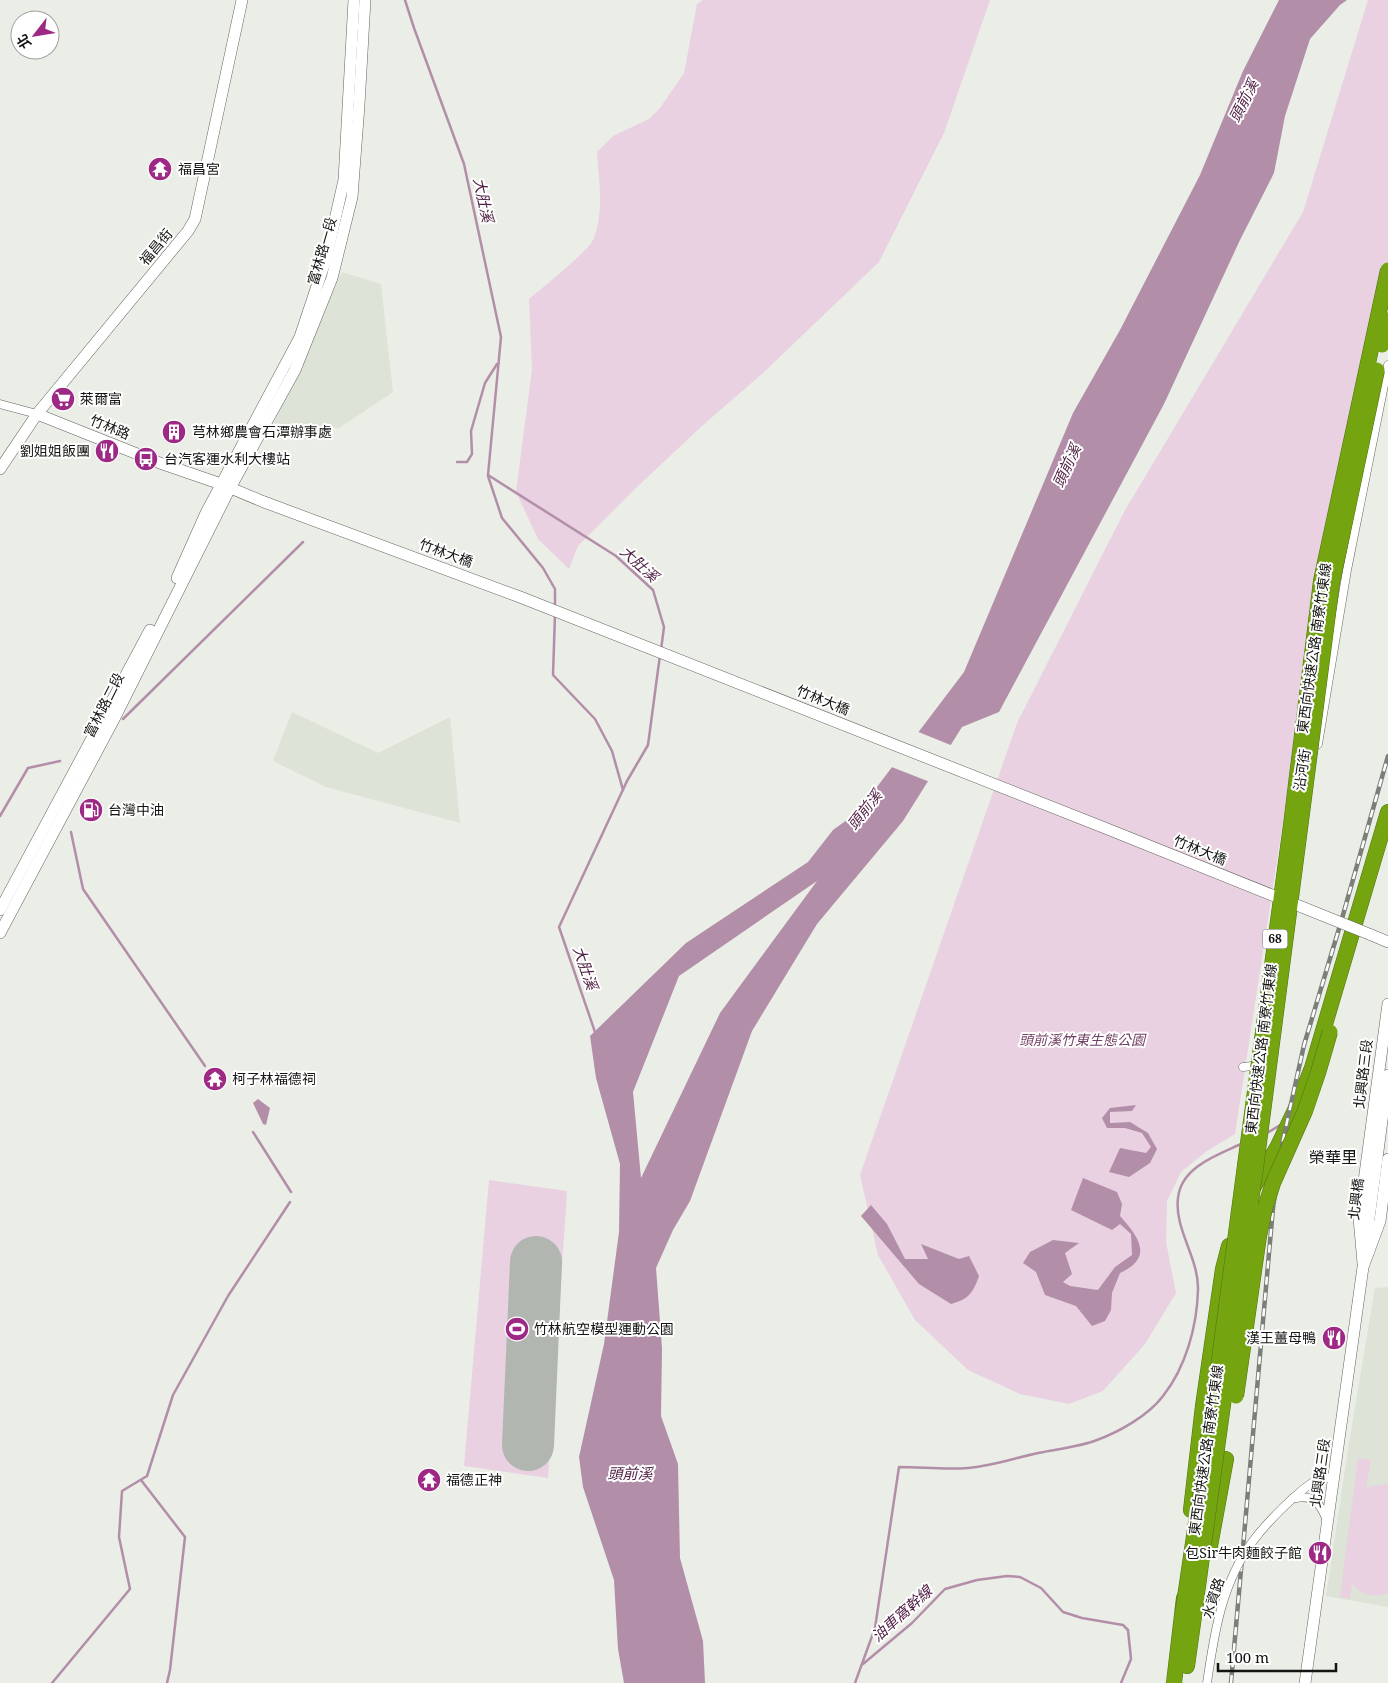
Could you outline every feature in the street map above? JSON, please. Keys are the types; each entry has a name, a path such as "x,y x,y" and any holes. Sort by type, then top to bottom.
{"highway":[{"name":"東西向快速公路 南寮竹東線","path":"1184,1683 1188,1613 1213,1407 1291,825 1321,581 1388,270"},
{"name":"東西向快速公路 南寮竹東線","path":"1174,1683 1188,1613 1244,1255 1332,583 1388,320"},
{"path":"1188,1613 1215,1520 1265,1208 1273,1183 1305,1110 1318,1073 1365,904 1388,812"},
{"path":"1188,1613 1188,1539 1202,1416 1223,1269 1233,1233 1244,1205 1278,1146 1302,1092 1324,1031 1388,835"}],"main road":[{"name":"福昌街","path":"0,469 37,414 188,231 195,219 242,0"},
{"name":"富林路一段","path":"226,486 300,337 326,259 344,180 354,0"},
{"name":"富林路一段","path":"226,486 295,370 332,278 352,197 365,0"},
{"name":"竹林路","path":"37,414 264,502"},
{"name":"富林路二段","path":"0,933 170,592 206,513 226,486"},
{"name":"竹林大橋","path":"264,502 539,604 1096,824 1388,942"},
{"name":"富林路二段","path":"0,910 76,778"},
{"name":"北興路三段","path":"1363,1267 1359,1218 1384,1067 1388,1004"},
{"name":"北興橋","path":"1363,1267 1388,1075"},
{"name":"北興路三段","path":"1305,1683 1363,1267 1380,1221 1388,1159"}],"street":[{"name":"沿河街","path":"1243,1067 1262,1065 1278,1056 1311,790 1328,682 1347,570 1388,365"},
{"name":"竹林路","path":"0,404 37,414"},
{"name":"水資路","path":"1207,1683 1212,1646 1220,1614 1232,1578 1252,1542 1292,1499 1319,1479 1325,1477 1334,1478"},
{"path":"1292,1499 1305,1496 1313,1500 1322,1510 1328,1524"}],"shaded area":[{"path":"342,272 381,284 393,392 339,428 274,423"},
{"path":"292,712 378,753 450,717 460,823 326,787 273,761"},
{"path":"1388,1287 1388,1607 1326,1596 1375,1288"}],"green space":[{"path":"703,0 990,0 944,133 879,262 763,373 703,425 635,489 578,546 569,569 538,539 516,492 532,369 529,299 591,244 597,228 600,206 597,152 613,136 649,119 660,108 684,73 697,4"},
{"name":"頭前溪竹東生態公園","path":"1368,0 1388,0 1388,278 1304,685 1235,1134 1207,1151 1181,1172 1167,1201 1166,1242 1176,1293 1145,1344 1103,1391 1069,1404 1020,1394 968,1370 915,1320 878,1255 860,1175 1017,723 1124,512 1303,212"},
{"name":"竹林航空模型運動公園","path":"489,1180 567,1191 548,1478 464,1466"},
{"path":"1358,1458 1371,1460 1366,1489 1371,1486 1388,1484 1388,1593 1369,1595 1360,1591 1352,1584 1350,1599 1340,1597"}],"water":[{"name":"頭前溪","path":"1279,0 1347,0 1340,5 1310,39 1285,116 1274,173 1240,240 1164,404 999,712 962,727 903,821 817,924 752,1031 690,1201 673,1230 656,1268 662,1348 661,1416 678,1464 680,1558 703,1641 705,1683 624,1683 618,1649 614,1580 583,1487 579,1457 604,1344 619,1232 620,1164 596,1078 590,1036 686,943 808,862 833,830 858,812 964,672 1073,413 1120,330 1200,175 1243,71","holes":["817,881 720,1013 641,1178 633,1092 679,976"]},
{"path":"258,1099 270,1108 266,1125 263,1124 253,1103"},
{"path":"1136,1105 1132,1111 1110,1112 1110,1123 1130,1122 1148,1133 1157,1149 1150,1163 1129,1177 1109,1172 1120,1148 1146,1153 1151,1147 1142,1133 1125,1128 1107,1128 1102,1118 1110,1108"},
{"path":"1083,1178 1117,1192 1122,1204 1120,1216 1133,1232 1140,1247 1137,1261 1120,1273 1112,1293 1111,1310 1105,1321 1092,1326 1076,1306 1045,1295 1036,1272 1023,1263 1030,1252 1053,1240 1079,1243 1065,1253 1072,1274 1063,1282 1070,1286 1098,1290 1115,1267 1132,1255 1131,1234 1120,1224 1112,1230 1071,1210"},
{"path":"871,1205 887,1224 905,1259 928,1259 921,1244 959,1259 969,1256 979,1276 970,1295 951,1304 919,1284 861,1216"}],"pier":[{"path":"916,731 953,746 930,782 889,766"}],"waterway":[{"name":"大肚溪","path":"405,0 464,164 501,337 488,475 616,556 653,590 664,627 661,650"},
{"path":"457,462 467,462 472,454 471,431 485,383 497,364"},
{"path":"488,476 502,518 543,568 555,589 555,608"},
{"path":"123,719 303,542"},
{"path":"555,614 553,675 595,719 612,751 623,790"},
{"name":"大肚溪","path":"596,1035 559,927 627,781 648,745 660,655"},
{"path":"0,816 28,768 60,761"},
{"path":"71,832 83,889 205,1066"},
{"path":"1267,1133 1282,1124"},
{"path":"253,1132 291,1192"},
{"path":"855,1683 875,1628 899,1467 951,1469 977,1467 1083,1444 1106,1437 1124,1428 1150,1410 1171,1385 1184,1359 1193,1332 1197,1304 1198,1290 1195,1266 1183,1232 1178,1210 1178,1198 1181,1187 1193,1170 1211,1158 1241,1144"},
{"path":"52,1683 130,1589 119,1537 122,1491 147,1476 173,1395 228,1296 290,1202"},
{"path":"141,1480 185,1537 167,1683"},
{"name":"油車窩幹線","path":"863,1664 912,1623 945,1589 977,1580 1007,1576 1020,1577 1041,1588 1063,1612 1082,1618 1123,1625 1128,1630 1131,1659 1121,1683"}],"runway":[{"path":"528,1445 536,1262"}],"railway":[{"path":"1231,1683 1273,1208 1283,1140 1304,1045 1388,756"}],"place":[{"name":"福昌宮","path":"160,169"},
{"name":"萊爾富","path":"63,399"},
{"name":"芎林鄉農會石潭辦事處","path":"174,432"},
{"name":"劉姐姐飯團","path":"107,451"},
{"name":"台汽客運水利大樓站","path":"146,459"},
{"name":"台灣中油","path":"91,810"},
{"name":"柯子林福德祠","path":"215,1079"},
{"name":"竹林航空模型運動公園","path":"517,1329"},
{"name":"漢王薑母鴨","path":"1334,1338"},
{"name":"福德正神","path":"429,1480"},
{"name":"包Sir牛肉麵餃子館","path":"1320,1553"}],"district":[{"name":"榮華里","path":"1333,1157"}]}
